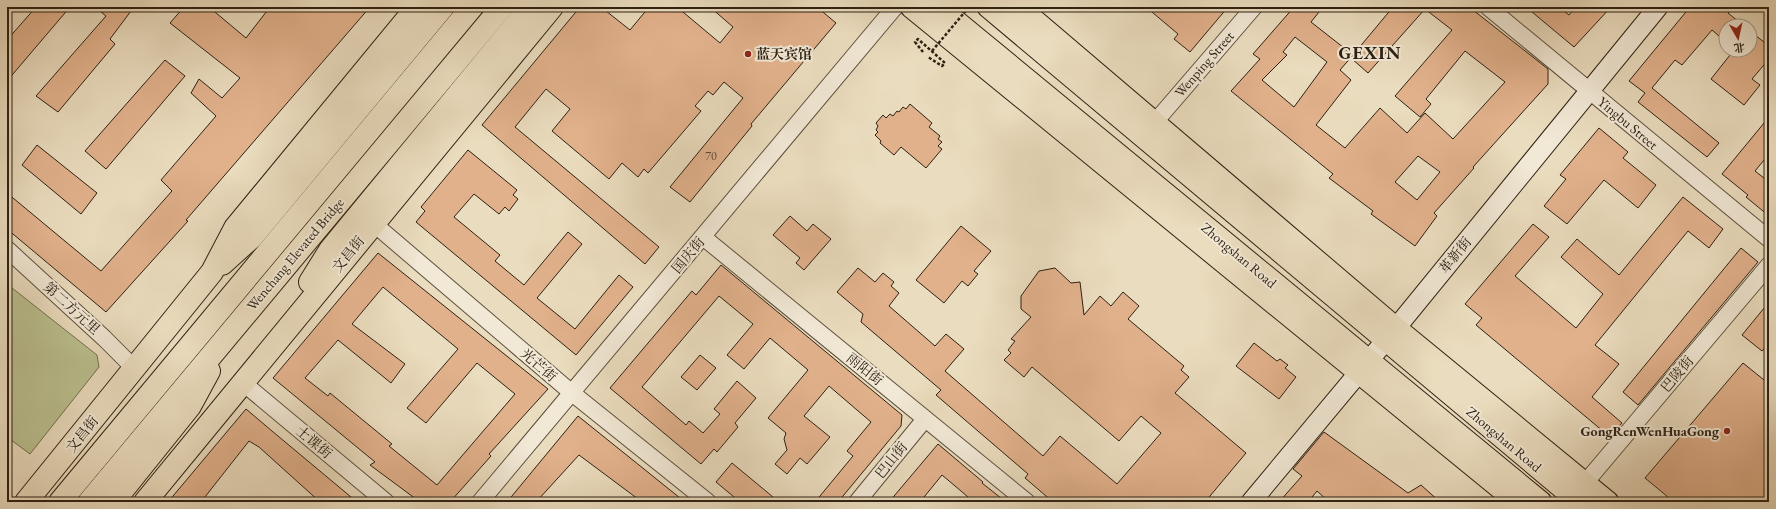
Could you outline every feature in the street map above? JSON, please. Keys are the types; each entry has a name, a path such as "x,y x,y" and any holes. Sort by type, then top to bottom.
{"highway":[{"name":"文昌街","path":"31,498 212,272 235,228 417,7"},
{"path":"212,272 252,237 443,7"},
{"name":"Wenchang Elevated Bridge","path":"59,502 472,7"},
{"name":"Wenchang Elevated Bridge","path":"88,502 502,7"},
{"path":"273,345 330,250 530,7"},
{"name":"文昌街","path":"145,502 242,382 552,7"},
{"path":"112,502 190,406 233,328"}],"main road":[{"path":"911,7 1363,366 1517,502"},
{"name":"Zhongshan Road","path":"939,7 1323,325 1363,366 1541,502"},
{"name":"Zhongshan Road","path":"988,7 1391,334 1582,493 1608,502"},
{"path":"1019,7 1155,122 1391,334"},
{"name":"革新街","path":"1251,502 1391,334 1658,7"},
{"path":"31,498 59,502"}],"street":[{"name":"国庆街","path":"480,502 895,7"},
{"name":"Wenping Street","path":"1155,122 1254,7"},
{"name":"Yingbu Street","path":"1488,7 1769,239"},
{"name":"光芒街","path":"373,223 572,393 708,502"},
{"name":"雨阳街","path":"703,237 1027,502"},
{"name":"第二方元里","path":"7,249 104,338 135,369"},
{"name":"巴陵街","path":"1582,493 1769,265"},
{"name":"士课街","path":"242,382 386,502"},
{"name":"巴山街","path":"857,502 925,419"}],"path":[{"path":"932,51 968,7"},
{"path":"923,52 914,42 918,39 945,63 942,66 928,57"}],"green space":[{"path":"7,284 97,355 99,367 30,454 7,437"}],"building":[{"path":"36,7 70,7 7,81 7,40"},
{"path":"95,7 134,7 110,39 115,44 58,112 36,96 106,16"},
{"path":"184,7 209,7 246,38 270,7 370,7 186,220 188,221 106,312 7,229 7,193 101,271 172,191 161,180 216,116 191,93 199,79 222,98 240,78 170,23"},
{"path":"580,7 601,7 630,30 649,7 677,7 720,43 733,27 710,7 817,7 836,23 751,124 752,126 690,202 670,187 743,98 724,82 713,95 708,91 695,106 701,111 648,173 644,169 638,177 622,163 609,179 552,131 570,109 546,89 515,127 659,247 645,264 482,125"},
{"path":"1146,7 1228,7 1190,52 1174,39 1178,34"},
{"path":"1294,7 1323,7 1311,22 1353,55 1393,7 1473,7 1473,10 1548,69 1548,84 1473,167 1474,168 1434,213 1437,216 1415,246 1371,214 1373,211 1329,178 1333,174 1231,91 1260,59 1253,54","holes":["1425,9 1452,30 1395,96 1420,117 1431,104 1426,99 1465,51 1505,82 1453,139 1425,113 1407,133 1380,108 1345,148 1316,125 1351,80 1340,70 1353,55 1351,58 1368,73","1295,37 1327,62 1294,107 1262,80 1287,55 1283,52","1418,156 1440,172 1417,200 1395,182"]},
{"path":"1526,7 1559,7 1569,15 1576,7 1611,7 1574,47"},
{"path":"1690,7 1733,7 1728,13 1734,18 1718,18 1718,35 1712,30 1682,65 1675,60 1652,88 1719,143 1707,157 1638,102 1645,93 1629,81"},
{"path":"1758,37 1769,46 1769,59 1752,79 1760,85 1744,105 1711,79 1728,58 1758,58"},
{"path":"165,60 185,76 106,169 85,151"},
{"path":"910,104 932,123 929,127 940,136 938,139 942,142 938,146 942,149 926,168 901,147 894,155 880,143 881,141 875,135 878,132 876,130 878,126 876,123 883,115 886,118 890,114 893,116 903,107 906,109"},
{"path":"1769,117 1769,154 1755,171 1769,182 1769,216 1746,197 1748,195 1722,174"},
{"path":"1599,128 1628,152 1623,158 1656,185 1638,208 1604,180 1567,224 1544,206 1566,179 1560,175"},
{"path":"37,145 97,193 81,214 22,165"},
{"path":"468,150 517,190 513,195 518,199 509,211 505,207 499,214 474,194 454,217 500,255 495,261 524,285 568,232 582,244 537,298 575,329 619,275 633,287 576,355 416,222 425,211 421,207"},
{"path":"1683,197 1723,229 1709,248 1688,231 1595,345 1619,364 1592,397 1622,423 1610,437 1476,325 1482,318 1465,304 1533,224 1549,237 1515,276 1576,328 1603,294 1561,257 1577,239 1619,275"},
{"path":"790,216 807,231 813,224 831,239 804,270 796,263 800,258 773,235"},
{"path":"961,226 991,251 974,271 978,274 968,286 962,281 944,303 916,280"},
{"path":"1741,248 1758,262 1638,405 1623,392"},
{"path":"378,253 548,389 489,454 491,456 450,502 420,502 370,465 375,462 273,378","holes":["383,287 458,349 407,408 426,423 477,363 515,394 437,485 389,446 392,444 330,393 328,396 305,378 338,340 391,383 405,364 352,324"]},
{"path":"721,265 902,415 901,426 838,502 815,502 853,456 847,451 871,422 829,386 804,416 830,437 807,464 800,458 787,474 775,464 787,450 784,439 786,433 768,418 808,370 770,338 744,369 727,355 753,324 719,296 642,387 686,425 689,421 703,433 720,414 714,409 737,381 756,398 735,423 738,427 717,452 714,449 701,464 610,388 692,291 696,295"},
{"path":"858,268 875,282 883,273 894,282 891,286 899,293 889,306 935,346 946,334 964,349 945,371 1043,456 1060,436 1117,484 1161,433 1141,416 1119,441 1032,367 1024,377 1004,360 1011,353 1008,350 1015,341 1011,339 1031,317 1021,309 1021,296 1039,271 1055,268 1071,283 1080,282 1084,315 1100,296 1111,306 1123,292 1139,306 1128,319 1184,366 1181,370 1189,377 1175,393 1246,453 1205,502 1053,502 1025,478 1028,474 936,395 941,390 861,322 863,314 837,292"},
{"path":"1769,302 1769,343 1762,351 1742,335"},
{"path":"1254,343 1277,361 1280,359 1288,365 1285,368 1296,377 1279,399 1236,366"},
{"path":"700,355 716,368 697,390 681,377"},
{"name":"GongRenWenHuaGong","path":"1743,363 1769,384 1769,502 1674,502 1645,478"},
{"path":"246,409 357,502 320,502 259,447 249,441 201,502 168,502"},
{"path":"578,416 685,502 642,502 579,455 536,502 507,502"},
{"path":"1324,432 1408,493 1421,485 1440,502 1329,502 1317,491 1308,502 1279,502 1302,476 1293,469"},
{"path":"938,444 1006,502 974,502 942,475 920,502 889,502"},
{"path":"732,463 779,502 740,502 716,482"}],"place":[{"name":"蓝天宾馆","path":"748,54"},
{"name":"GongRenWenHuaGong","path":"1727,431"}],"district":[{"name":"GEXIN","path":"1370,53"}]}
